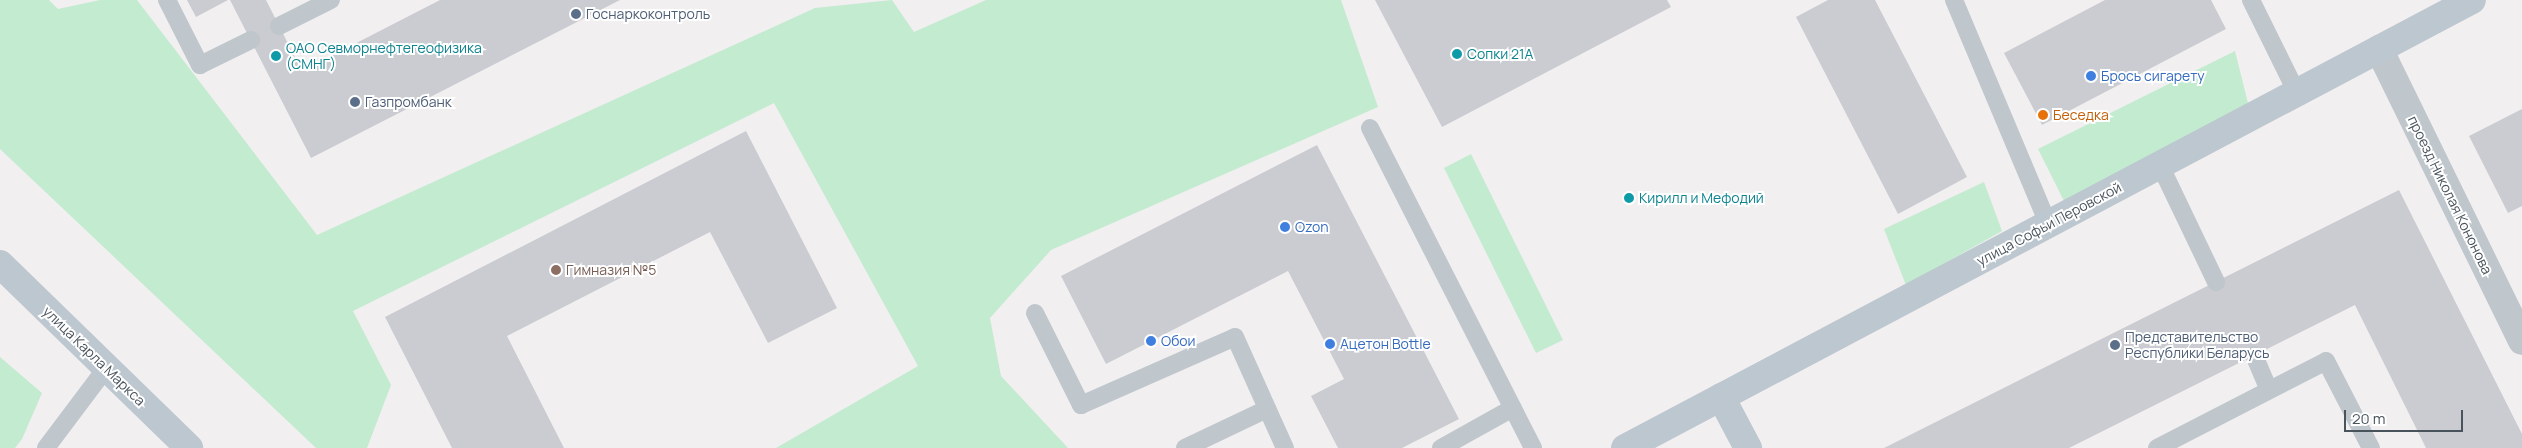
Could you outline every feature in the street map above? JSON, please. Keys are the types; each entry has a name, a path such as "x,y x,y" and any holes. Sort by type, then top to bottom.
{"street":[{"name":"улица Софьи Перовской","path":"1625,448 2472,0"},
{"name":"проезд Николая Кононова","path":"2379,49 2522,341"},
{"name":"улица Карла Маркса","path":"0,264 188,448"},
{"path":"1721,397 1748,448"}],"lane":[{"path":"167,0 200,64 250,40"},
{"path":"279,26 331,0"},
{"path":"1954,0 2048,224"},
{"path":"2251,0 2297,93"},
{"path":"1370,128 1533,448"},
{"path":"2160,165 2216,282"},
{"path":"1035,313 1081,405 1235,337 1285,448"},
{"path":"2254,355 2269,390"},
{"path":"2157,448 2326,361 2371,448"},
{"path":"46,448 106,368"},
{"path":"1441,448 1513,408"},
{"path":"1185,448 1267,409"}],"green space":[{"path":"0,0 49,0 58,9 100,0 137,0 317,235 815,8 892,0 914,32 986,0 1341,0 1378,107 1051,250 990,318 1001,376 1068,448 776,448 918,366 774,103 353,311 391,385 367,448 316,448 0,149"},
{"path":"2235,51 2250,111 2065,203 2038,149"},
{"path":"1471,154 1563,340 1536,353 1444,168"},
{"path":"1984,182 2002,231 1906,285 1884,229"},
{"path":"0,357 42,393 22,439 15,448 0,448"}],"building":[{"path":"187,0 228,0 196,17"},
{"path":"230,0 266,0 302,71 440,0 620,0 311,158"},
{"path":"1375,0 1667,0 1671,7 1442,127"},
{"path":"1828,0 1875,0 1967,177 1898,214 1796,17"},
{"path":"2105,0 2211,0 2226,29 2042,125 2004,53"},
{"path":"2522,109 2522,206 2508,213 2469,136"},
{"name":"Гимназия №5","path":"746,131 837,308 768,343 710,232 507,336 564,448 452,448 385,317"},
{"path":"1317,145 1459,419 1402,448 1338,448 1311,396 1344,379 1288,271 1106,364 1061,276"},
{"path":"2399,190 2522,434 2522,448 2426,448 2355,305 2069,448 1884,448"}],"place":[{"name":"Госнаркоконтроль","path":"576,14"},
{"name":"Сопки 21А","path":"1457,54"},
{"name":"ОАО Севморнефтегеофизика (СМНГ)","path":"276,56"},
{"name":"Брось сигарету","path":"2091,76"},
{"name":"Газпромбанк","path":"355,102"},
{"name":"Беседка","path":"2043,115"},
{"name":"Кирилл и Мефодий","path":"1629,198"},
{"name":"Ozon","path":"1285,227"},
{"name":"Гимназия №5","path":"556,270"},
{"name":"Обои","path":"1151,341"},
{"name":"Ацетон Bottle","path":"1330,344"},
{"name":"Представительство Республики Беларусь","path":"2115,345"}]}
